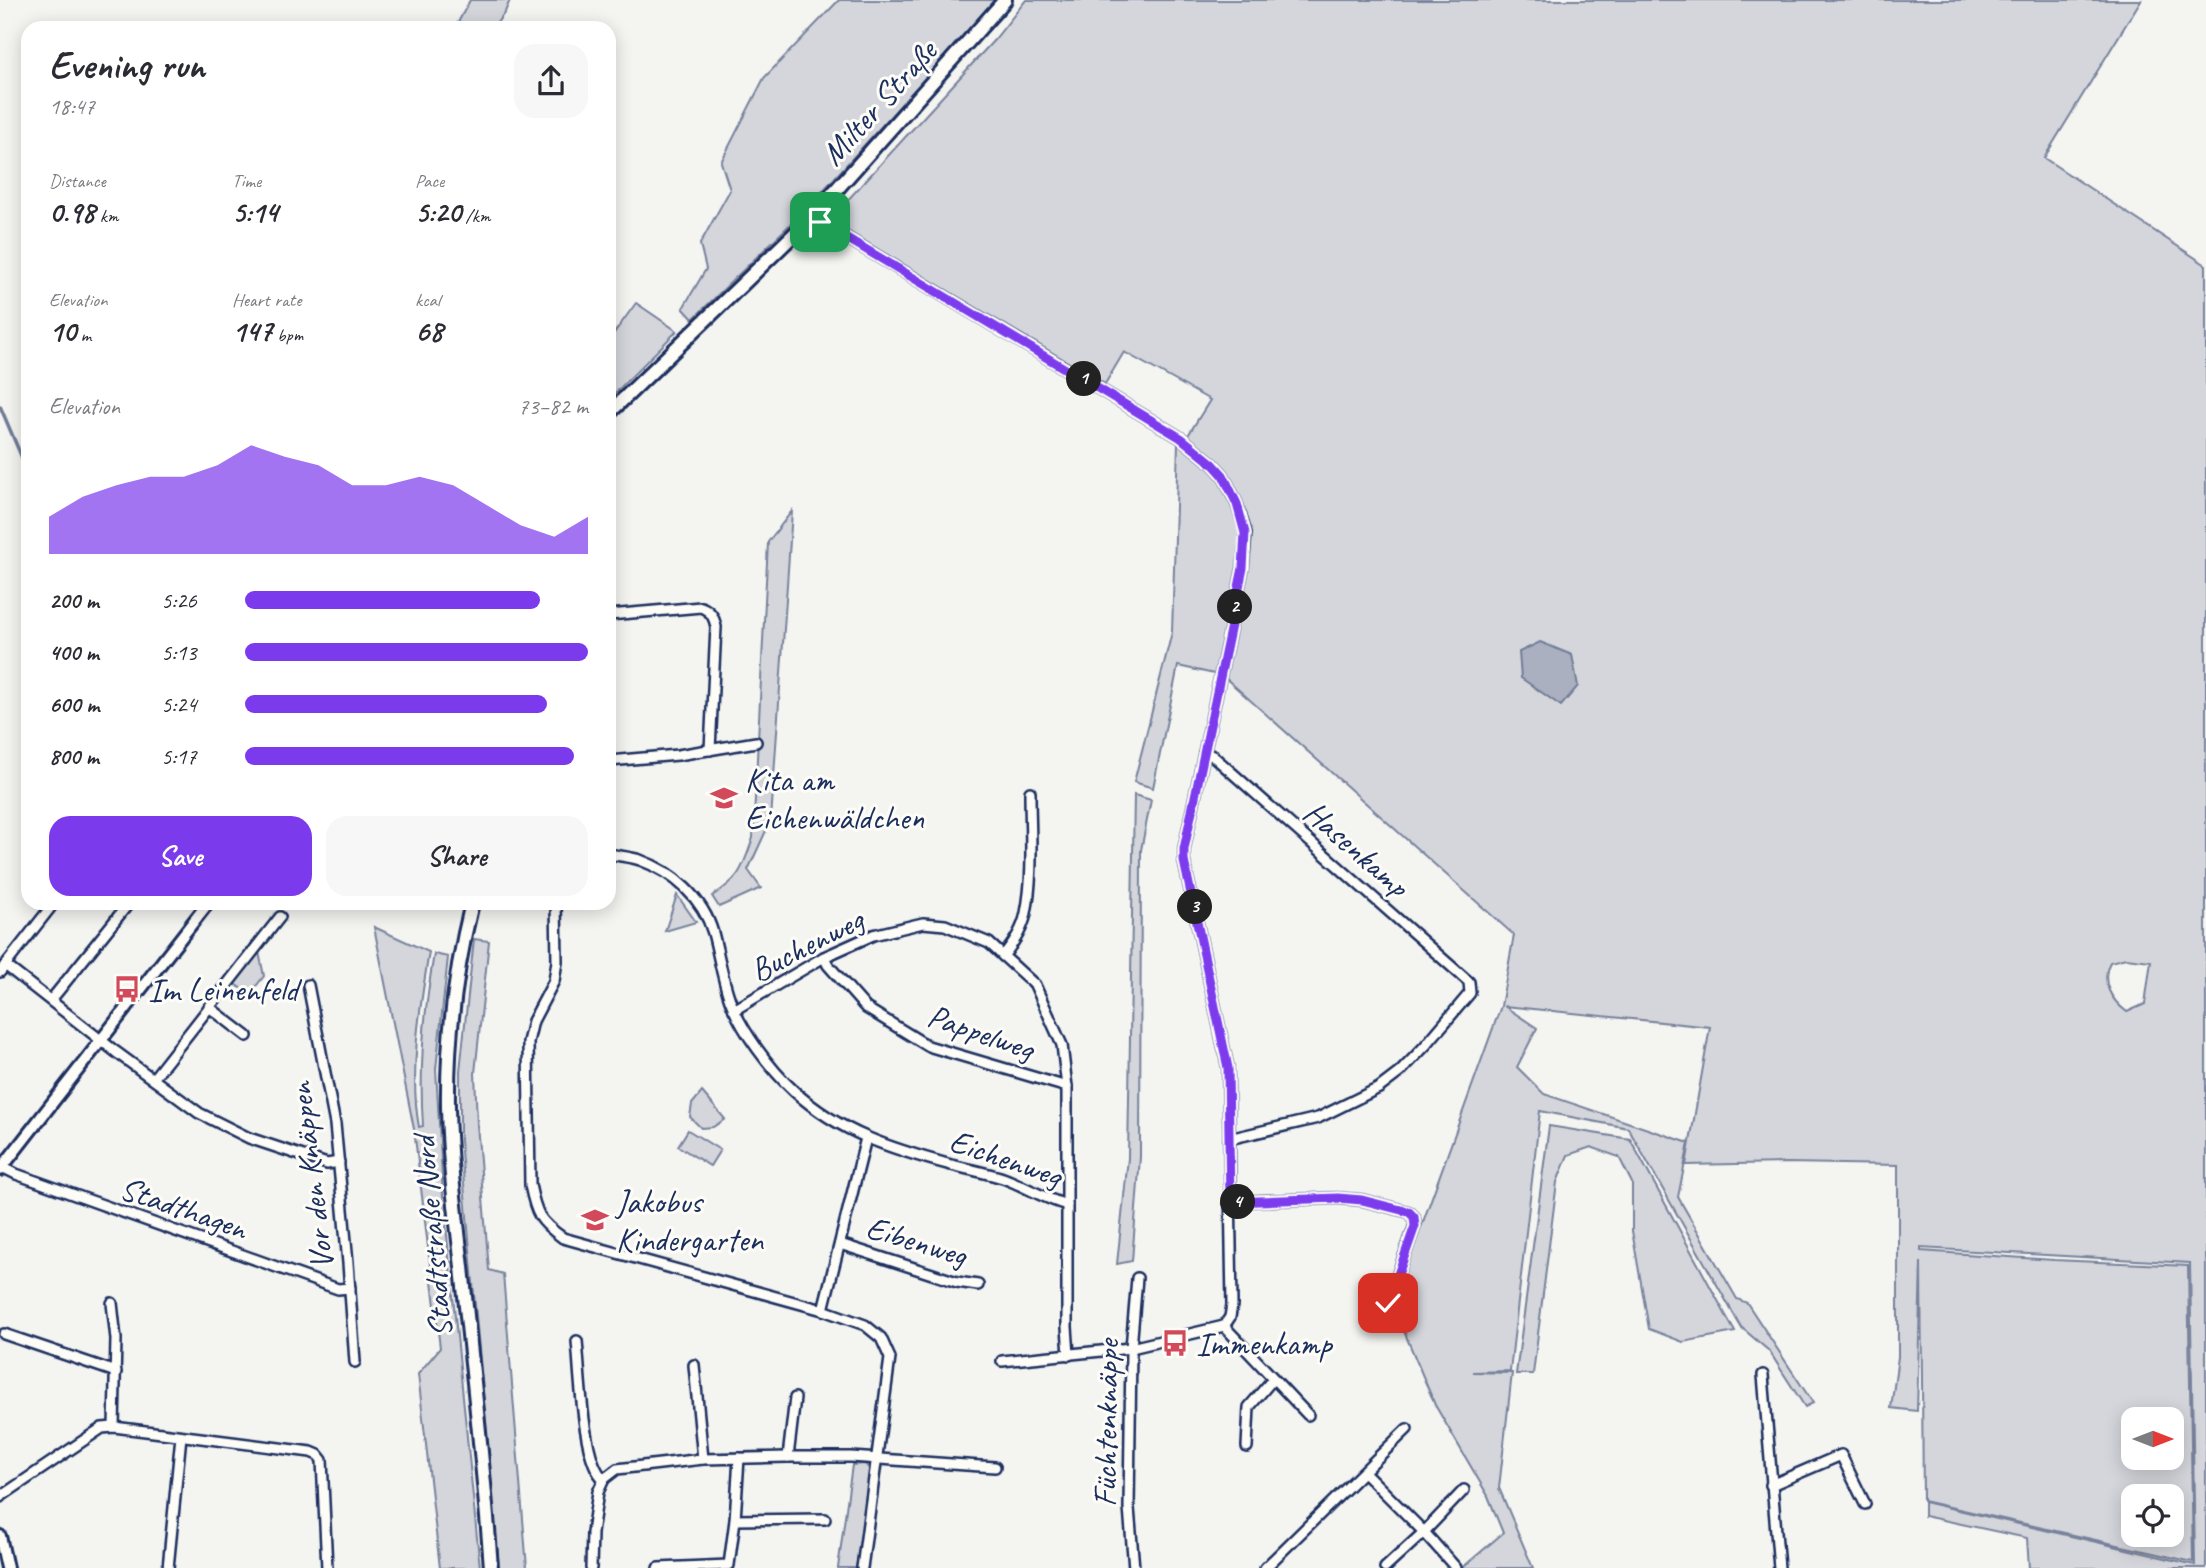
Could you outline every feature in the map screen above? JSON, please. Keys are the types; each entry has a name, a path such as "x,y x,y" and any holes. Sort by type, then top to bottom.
{"main road":[{"name":"Milter Straße","path":"616,406 812,217 1005,0"},
{"name":"Stadtstraße Nord","path":"470,910 453,995 449,1034 448,1109 491,1568"}],"street":[{"path":"812,217 1181,438 1223,475 1237,504 1245,533 1243,568 1184,849 1184,861 1228,1068 1230,1317 1224,1326 1131,1348 1002,1361"},
{"path":"616,614 701,607 708,610 716,627 710,750"},
{"path":"616,760 678,755 756,741"},
{"name":"Hasenkamp","path":"1203,752 1213,756 1469,982 1471,987 1470,993 1425,1046 1400,1072 1379,1088 1318,1118 1229,1139"},
{"path":"1003,956 1013,944 1026,913 1030,792"},
{"name":"Eichenweg","path":"616,855 640,860 664,872 681,883 698,901 713,932 734,1010 751,1042 793,1090 850,1131 866,1138 929,1159 1003,1178 1066,1205 1069,1355"},
{"path":"49,910 3,969 51,1000 199,1113 249,1138 327,1164 339,1162"},
{"path":"51,1000 123,910"},
{"path":"1,1169 203,910"},
{"path":"556,910 557,961 554,981 533,1021 528,1042 530,1185 534,1206 544,1224 563,1238 823,1310 865,1325 881,1338 890,1358 862,1568"},
{"path":"153,1079 280,917"},
{"name":"Buchenweg","path":"734,1010 824,957 873,935 923,923 954,928 989,943 1035,985 1062,1045 1067,1087 1066,1205"},
{"name":"Pappelweg","path":"824,957 866,1008 928,1046 1067,1087"},
{"name":"Vor den Knäppen","path":"308,985 335,1124 355,1362"},
{"path":"209,1007 247,1036"},
{"path":"823,1310 866,1138"},
{"name":"Stadthagen","path":"1,1169 338,1289 350,1288"},
{"path":"1230,1202 1338,1198 1362,1200 1409,1212 1414,1217 1415,1226 1388,1303"},
{"name":"Eibenweg","path":"840,1244 957,1282 978,1284"},
{"name":"Füchtenknäppe","path":"1134,1568 1129,1508 1131,1348 1137,1278"},
{"path":"112,1303 116,1339 114,1427"},
{"path":"1224,1326 1308,1415"},
{"path":"4,1334 116,1372"},
{"path":"577,1341 583,1412 593,1464 597,1475 604,1479"},
{"path":"694,1365 704,1459"},
{"path":"1763,1375 1779,1568"},
{"path":"1247,1447 1249,1407 1273,1379"},
{"path":"788,1457 795,1398"},
{"path":"0,1497 102,1428 114,1427 311,1452 322,1460 327,1568"},
{"path":"1265,1568 1407,1429"},
{"path":"168,1568 181,1436"},
{"path":"1771,1485 1841,1455 1865,1504"},
{"path":"591,1568 592,1533 598,1492 604,1479 617,1469 704,1459 788,1457 878,1458 995,1467"},
{"path":"658,1568 729,1566 735,1520 738,1458"},
{"path":"1364,1472 1456,1568"},
{"path":"1385,1568 1464,1490"},
{"path":"735,1520 825,1519"},
{"path":"0,1536 7,1568"}],"shaded area":[{"path":"470,0 510,0 498,21 459,21"},
{"path":"839,0 996,0 809,206 693,319 683,308 706,269 700,244 730,190 721,162 764,78"},
{"path":"1026,0 2141,0 2044,158 2206,265 2206,1568 2029,1568 2027,1538 1924,1516 1924,1502 2195,1565 2190,1263 1921,1248 1921,1251 2054,1260 2188,1266 2193,1562 2127,1547 2184,1547 2184,1484 2121,1484 2121,1546 1923,1501 1921,1262 1917,1411 1891,1408 1898,1357 1898,1165 1686,1165 1710,1027 1504,1006 1537,1028 1517,1067 1544,1094 1689,1143 1678,1197 1737,1299 1747,1303 1813,1403 1805,1407 1769,1351 1741,1327 1628,1128 1540,1111 1510,1371 1473,1372 1512,1373 1499,1488 1533,1568 1462,1568 1503,1533 1488,1496 1435,1405 1393,1305 1501,1006 1514,935 1223,676 1178,666 1153,788 1134,782 1172,632 1178,443 1187,437 1210,400 1124,352 1105,384 840,227 833,216 995,39","holes":["2126,958 2151,961 2145,1004 2127,1012 2116,1002 2109,990 2106,977 2110,962"]},
{"path":"636,303 677,331 616,392 616,330"},
{"path":"792,511 771,820 748,870 761,888 719,907 712,896 735,878 753,838 768,542"},
{"path":"1134,795 1151,800 1141,850 1140,1157 1132,1261 1117,1264 1128,1158"},
{"path":"677,895 696,922 665,931"},
{"path":"374,927 429,952 415,1063 419,1127 423,1126 423,1040 434,954 448,957 436,1069 443,1195 480,1568 440,1568 418,1374 440,1348 414,1129"},
{"path":"474,939 489,941 475,1073 477,1124 489,1270 503,1274 527,1568 499,1568 460,1140 460,1071"},
{"path":"259,952 264,976 249,995 234,983"},
{"path":"702,1092 725,1119 713,1127 701,1128 690,1117 692,1104"},
{"path":"1549,1126 1630,1139 1735,1332 1683,1342 1649,1329 1632,1231 1632,1183 1619,1157 1591,1147 1568,1155 1557,1182 1533,1374 1516,1374"},
{"path":"688,1130 720,1150 710,1166 678,1146"},
{"path":"865,1464 872,1472 856,1568 838,1568 852,1465"}],"water":[{"path":"1540,642 1572,655 1578,686 1561,706 1521,678 1519,652"}],"waterway":[{"path":"0,406 21,456"}],"place":[{"name":"Kita am Eichenwäldchen","path":"724,798"},
{"name":"Im Leinenfeld","path":"127,989"},
{"name":"Jakobus Kindergarten","path":"595,1220"},
{"name":"Immenkamp","path":"1175,1343"}],"route":[{"path":"820,222 1181,438 1223,475 1237,504 1245,533 1243,568 1192,806 1184,861 1228,1068 1230,1202 1338,1198 1362,1200 1409,1212 1414,1217 1415,1226 1388,1303"}]}
